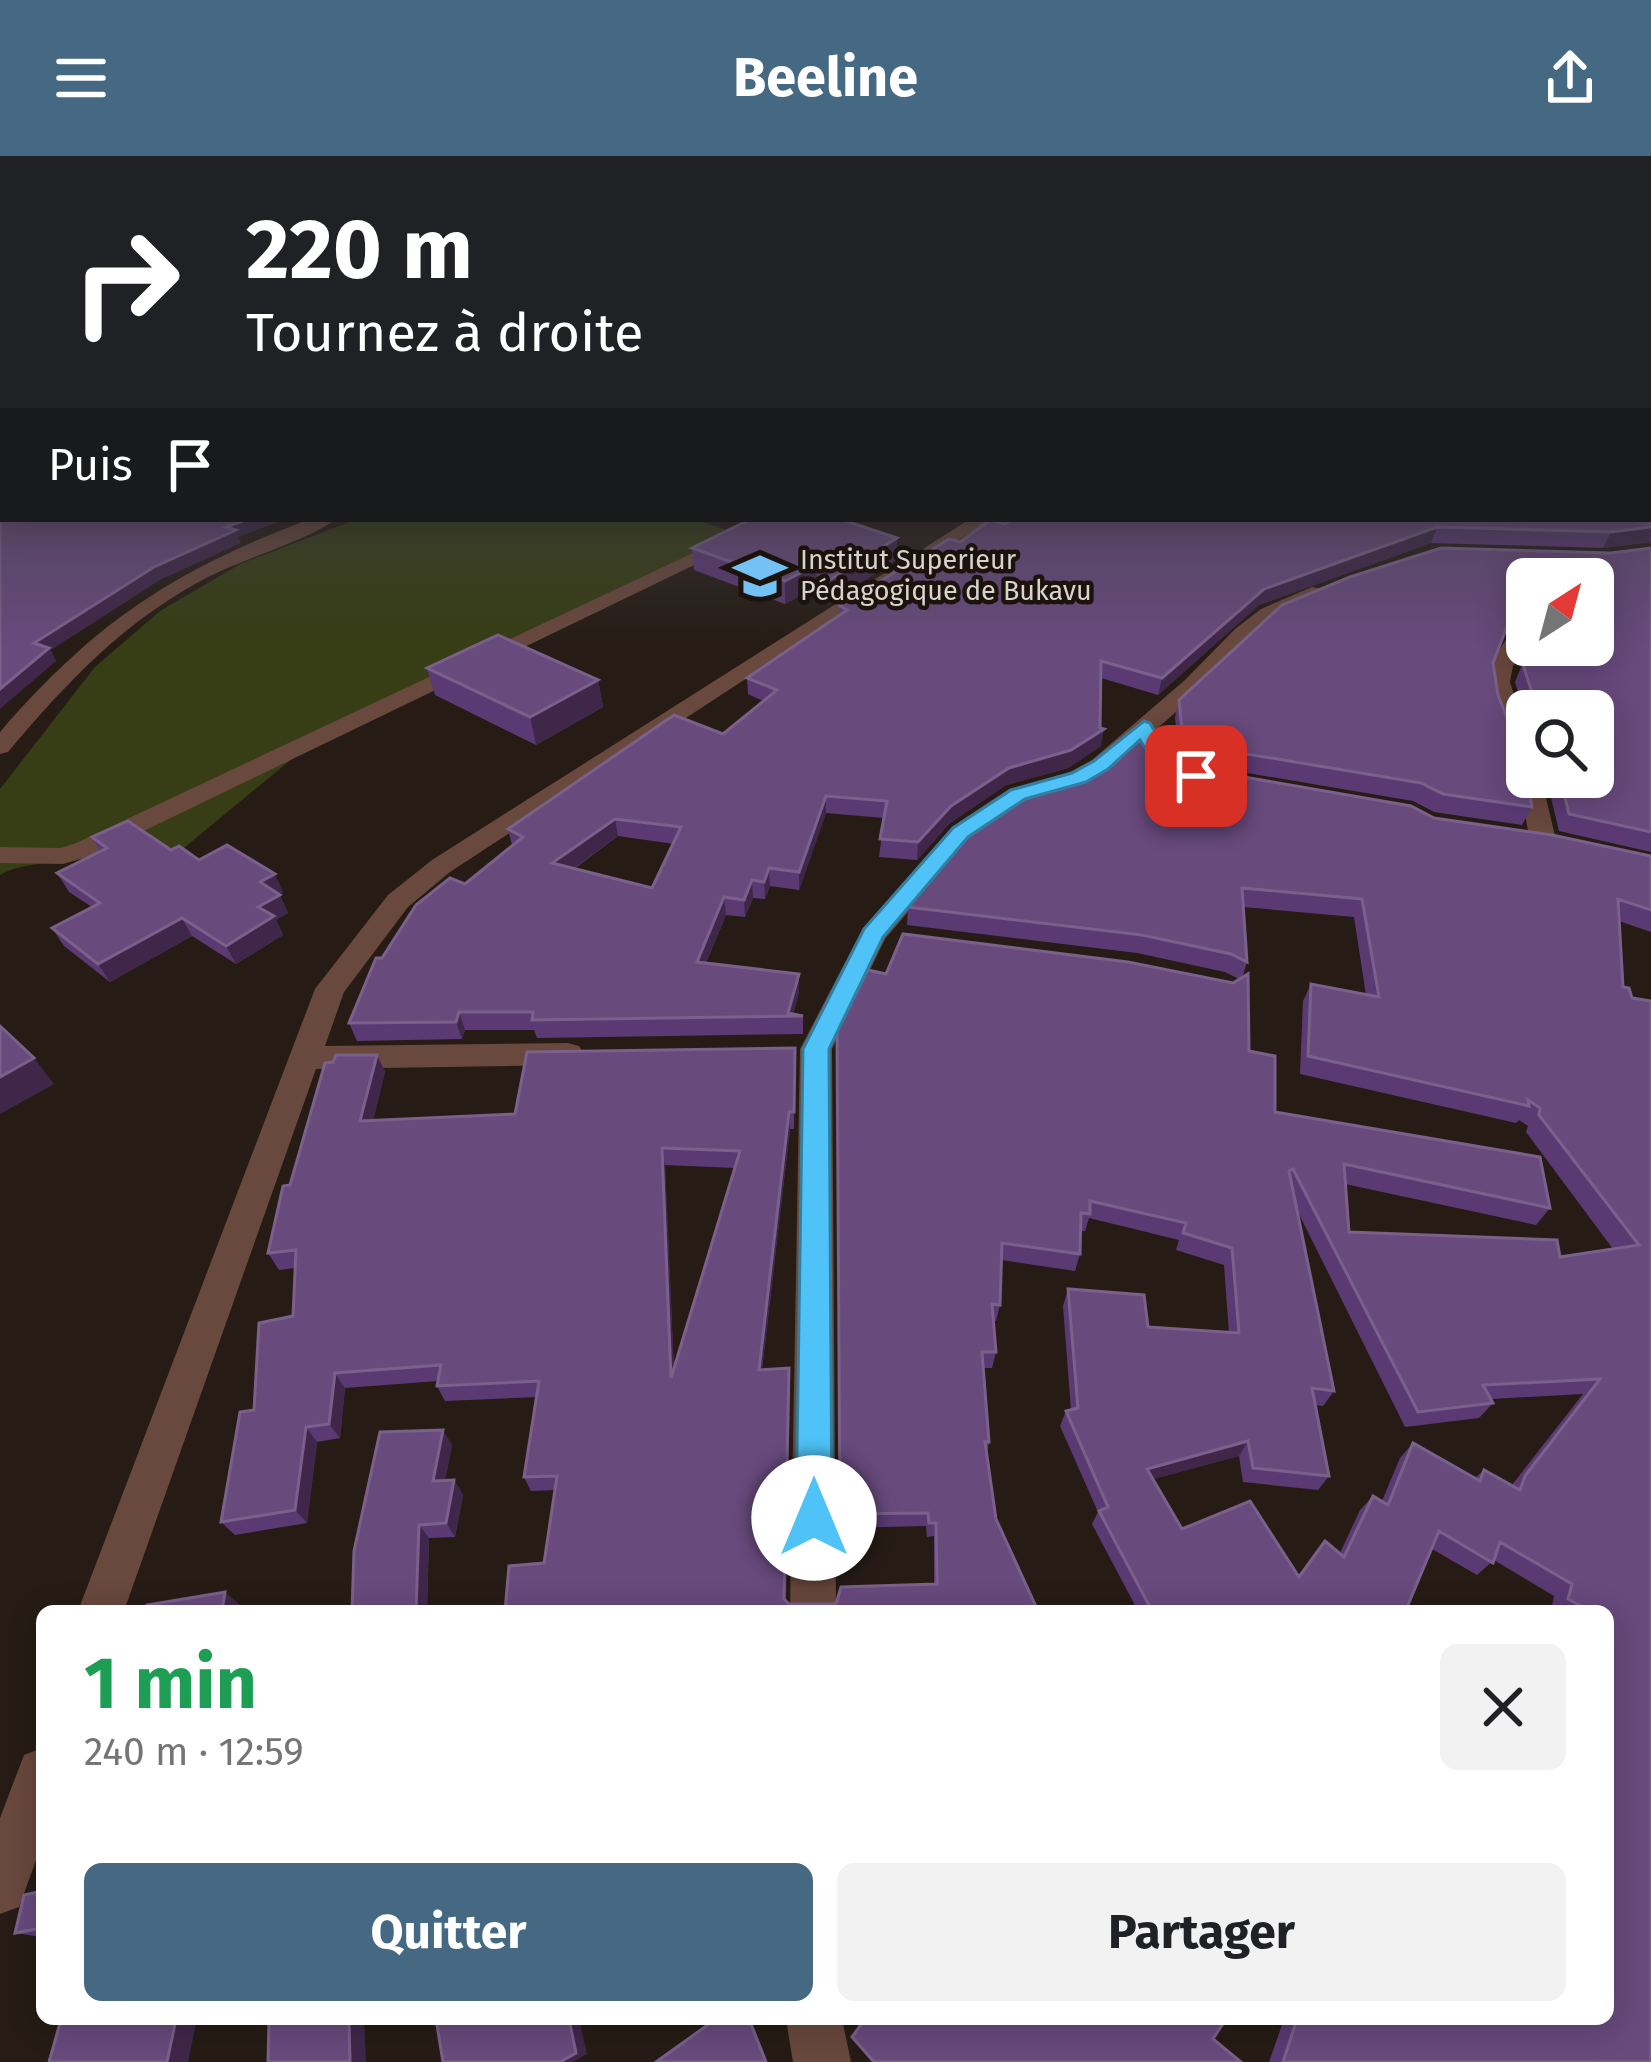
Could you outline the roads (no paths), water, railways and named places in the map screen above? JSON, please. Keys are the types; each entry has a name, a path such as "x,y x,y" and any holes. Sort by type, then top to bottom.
{"street":[{"path":"0,746 74,663 155,600 221,562 320,522"},
{"path":"0,855 63,856 85,849 774,522"},
{"path":"103,1605 330,989 398,901 441,866 977,522"},
{"path":"813,1605 804,1050 873,935 961,833 1018,794 1079,777 1149,738 1268,614 1355,578"},
{"path":"1506,658 1496,695 1506,720"},
{"path":"1533,798 1543,840"},
{"path":"873,935 918,940"},
{"path":"303,1058 606,1053"},
{"path":"0,1888 36,1789"},
{"path":"815,2025 822,2062"}],"place":[{"name":"Institut Superieur Pédagogique de Bukavu","path":"760,576"}]}
